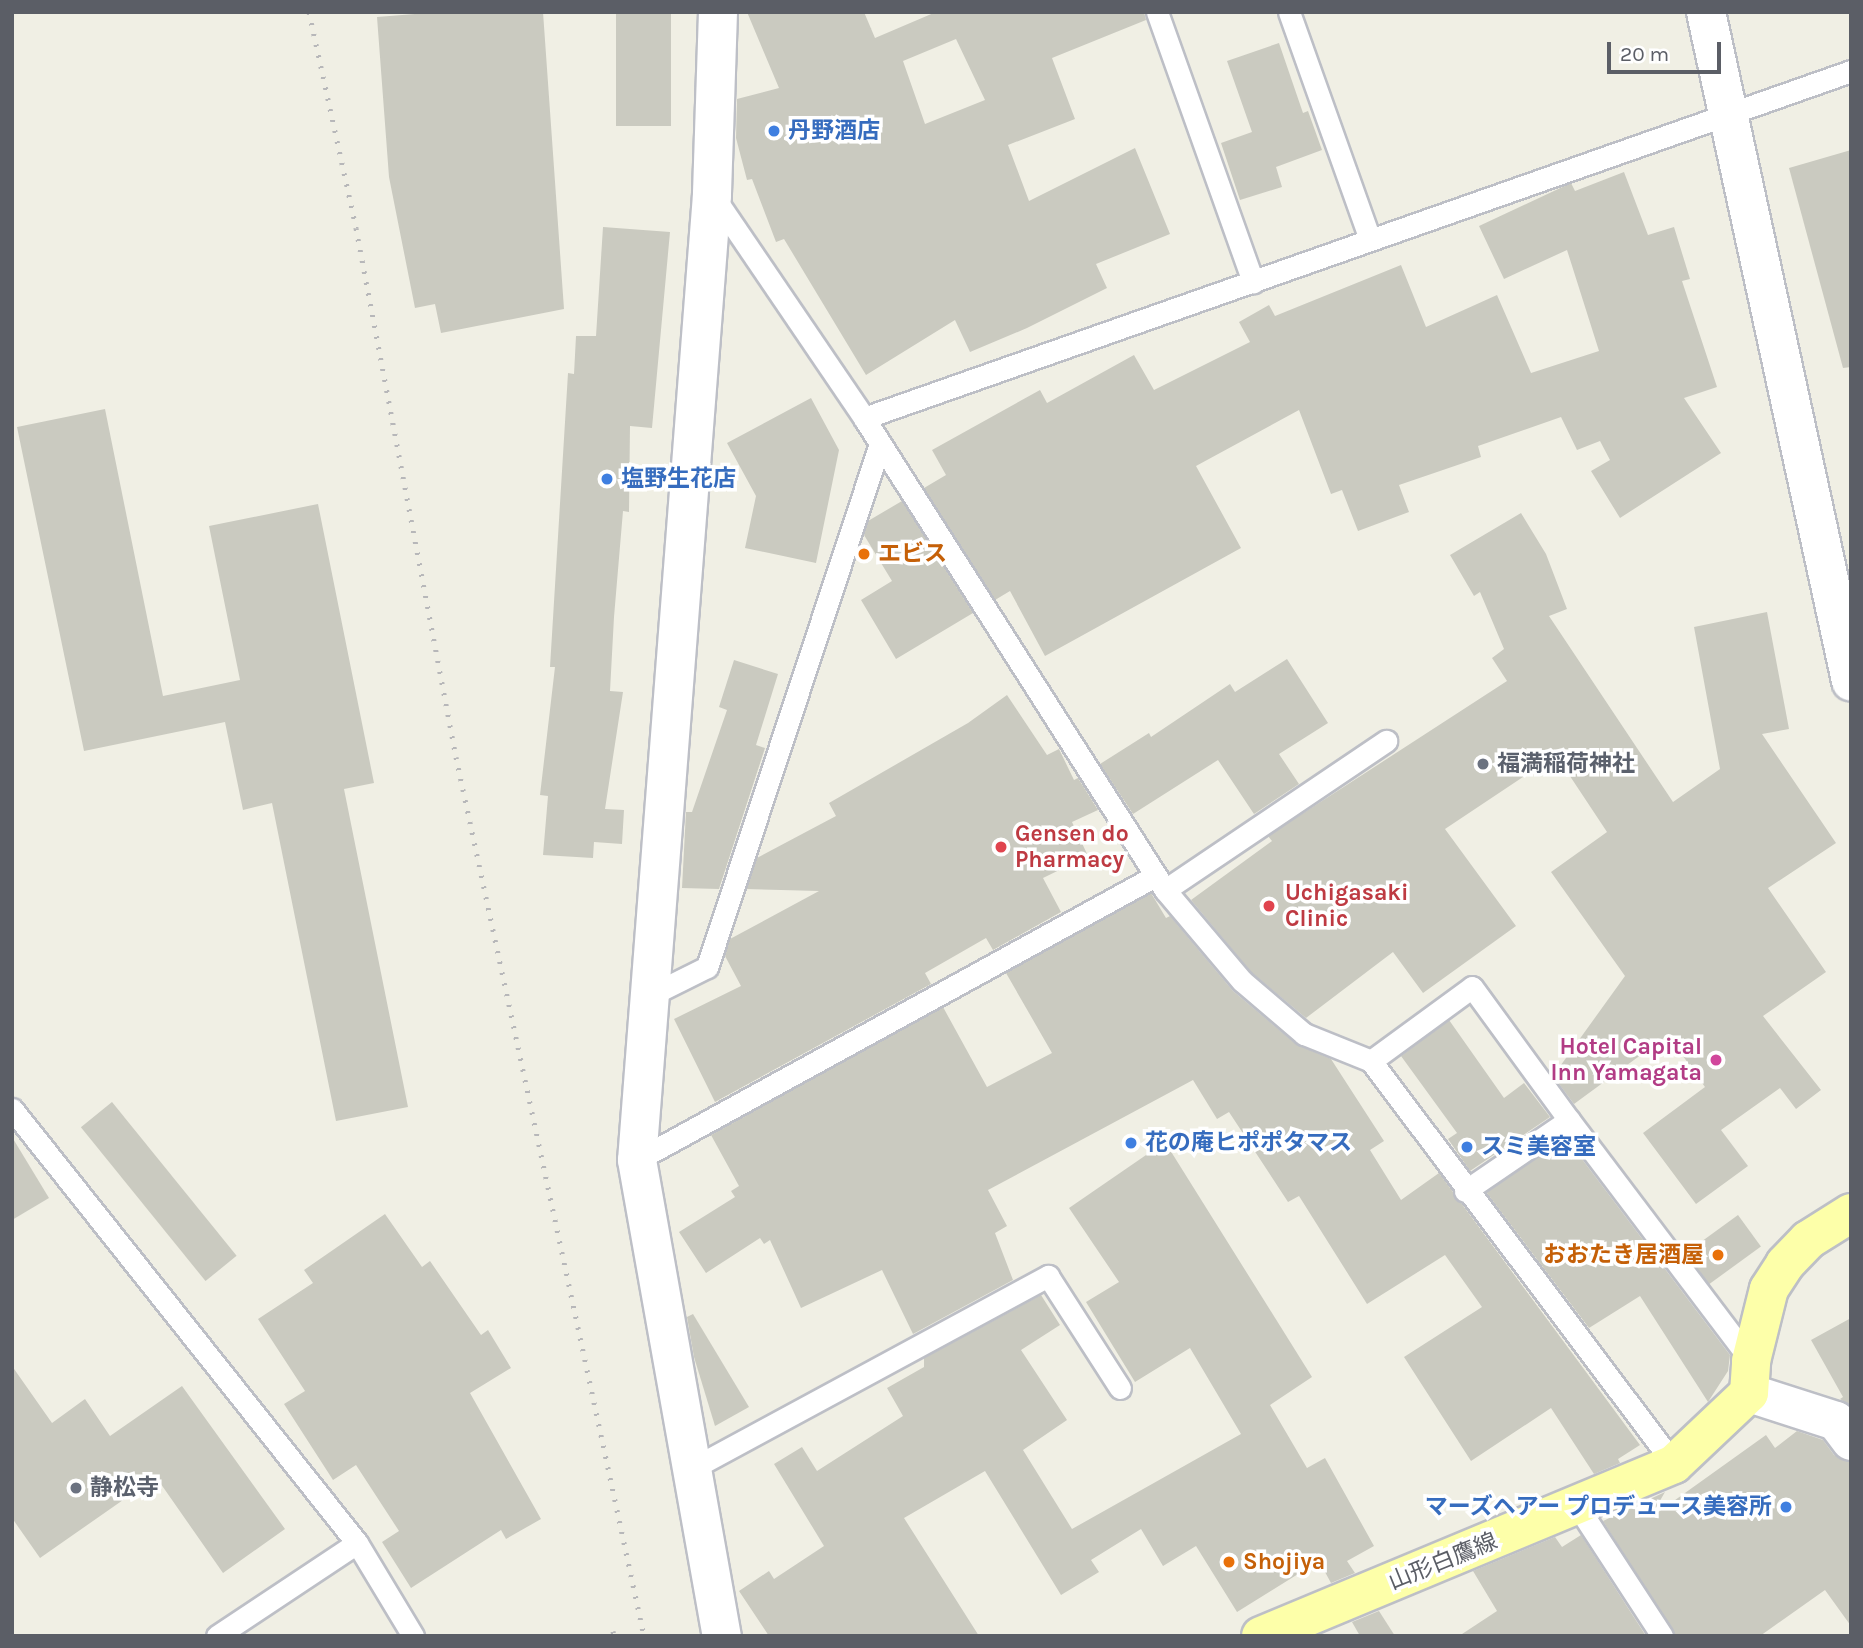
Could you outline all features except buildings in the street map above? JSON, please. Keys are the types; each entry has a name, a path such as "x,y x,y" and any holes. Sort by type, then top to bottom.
{"main road":[{"path":"1750,1377 1769,1289 1785,1264 1808,1240 1851,1213"},
{"name":"山形白鷹線","path":"1261,1636 1578,1507 1674,1464 1750,1377"}],"street":[{"path":"718,12 712,195 647,997 637,1160 722,1636"},
{"path":"1706,12 1845,621 1851,681"},
{"path":"1750,1377 1836,1421 1851,1441"}],"lane":[{"path":"1157,12 1253,282"},
{"path":"1289,12 1370,239"},
{"path":"864,418 1851,71"},
{"path":"712,195 864,418 1160,883 1242,981 1304,1034 1371,1061 1465,1191 1674,1464"},
{"path":"647,997 707,967 880,444"},
{"path":"637,1160 1160,883 1385,741"},
{"path":"1371,1061 1472,987 1569,1119 1750,1377"},
{"path":"12,1110 357,1543 413,1636"},
{"path":"1465,1191 1569,1119"},
{"path":"693,1468 1048,1276 1120,1388"},
{"path":"1578,1507 1662,1636"},
{"path":"217,1636 357,1543"}],"railway":[{"path":"309,12 356,228 456,757 644,1636"},
{"path":"613,1631 614,1636"}],"place":[{"name":"丹野酒店","path":"774,131"},
{"name":"塩野生花店","path":"607,479"},
{"name":"エビス","path":"864,554"},
{"name":"福満稲荷神社","path":"1483,764"},
{"name":"Gensen do Pharmacy","path":"1001,847"},
{"name":"Uchigasaki Clinic","path":"1269,906"},
{"name":"Hotel Capital Inn Yamagata","path":"1716,1060"},
{"name":"花の庵ヒポポタマス","path":"1131,1143"},
{"name":"スミ美容室","path":"1467,1147"},
{"name":"おおたき居酒屋","path":"1718,1255"},
{"name":"静松寺","path":"76,1488"},
{"name":"マーズヘアー プロデュース美容所","path":"1786,1507"},
{"name":"Shojiya","path":"1229,1562"}]}
